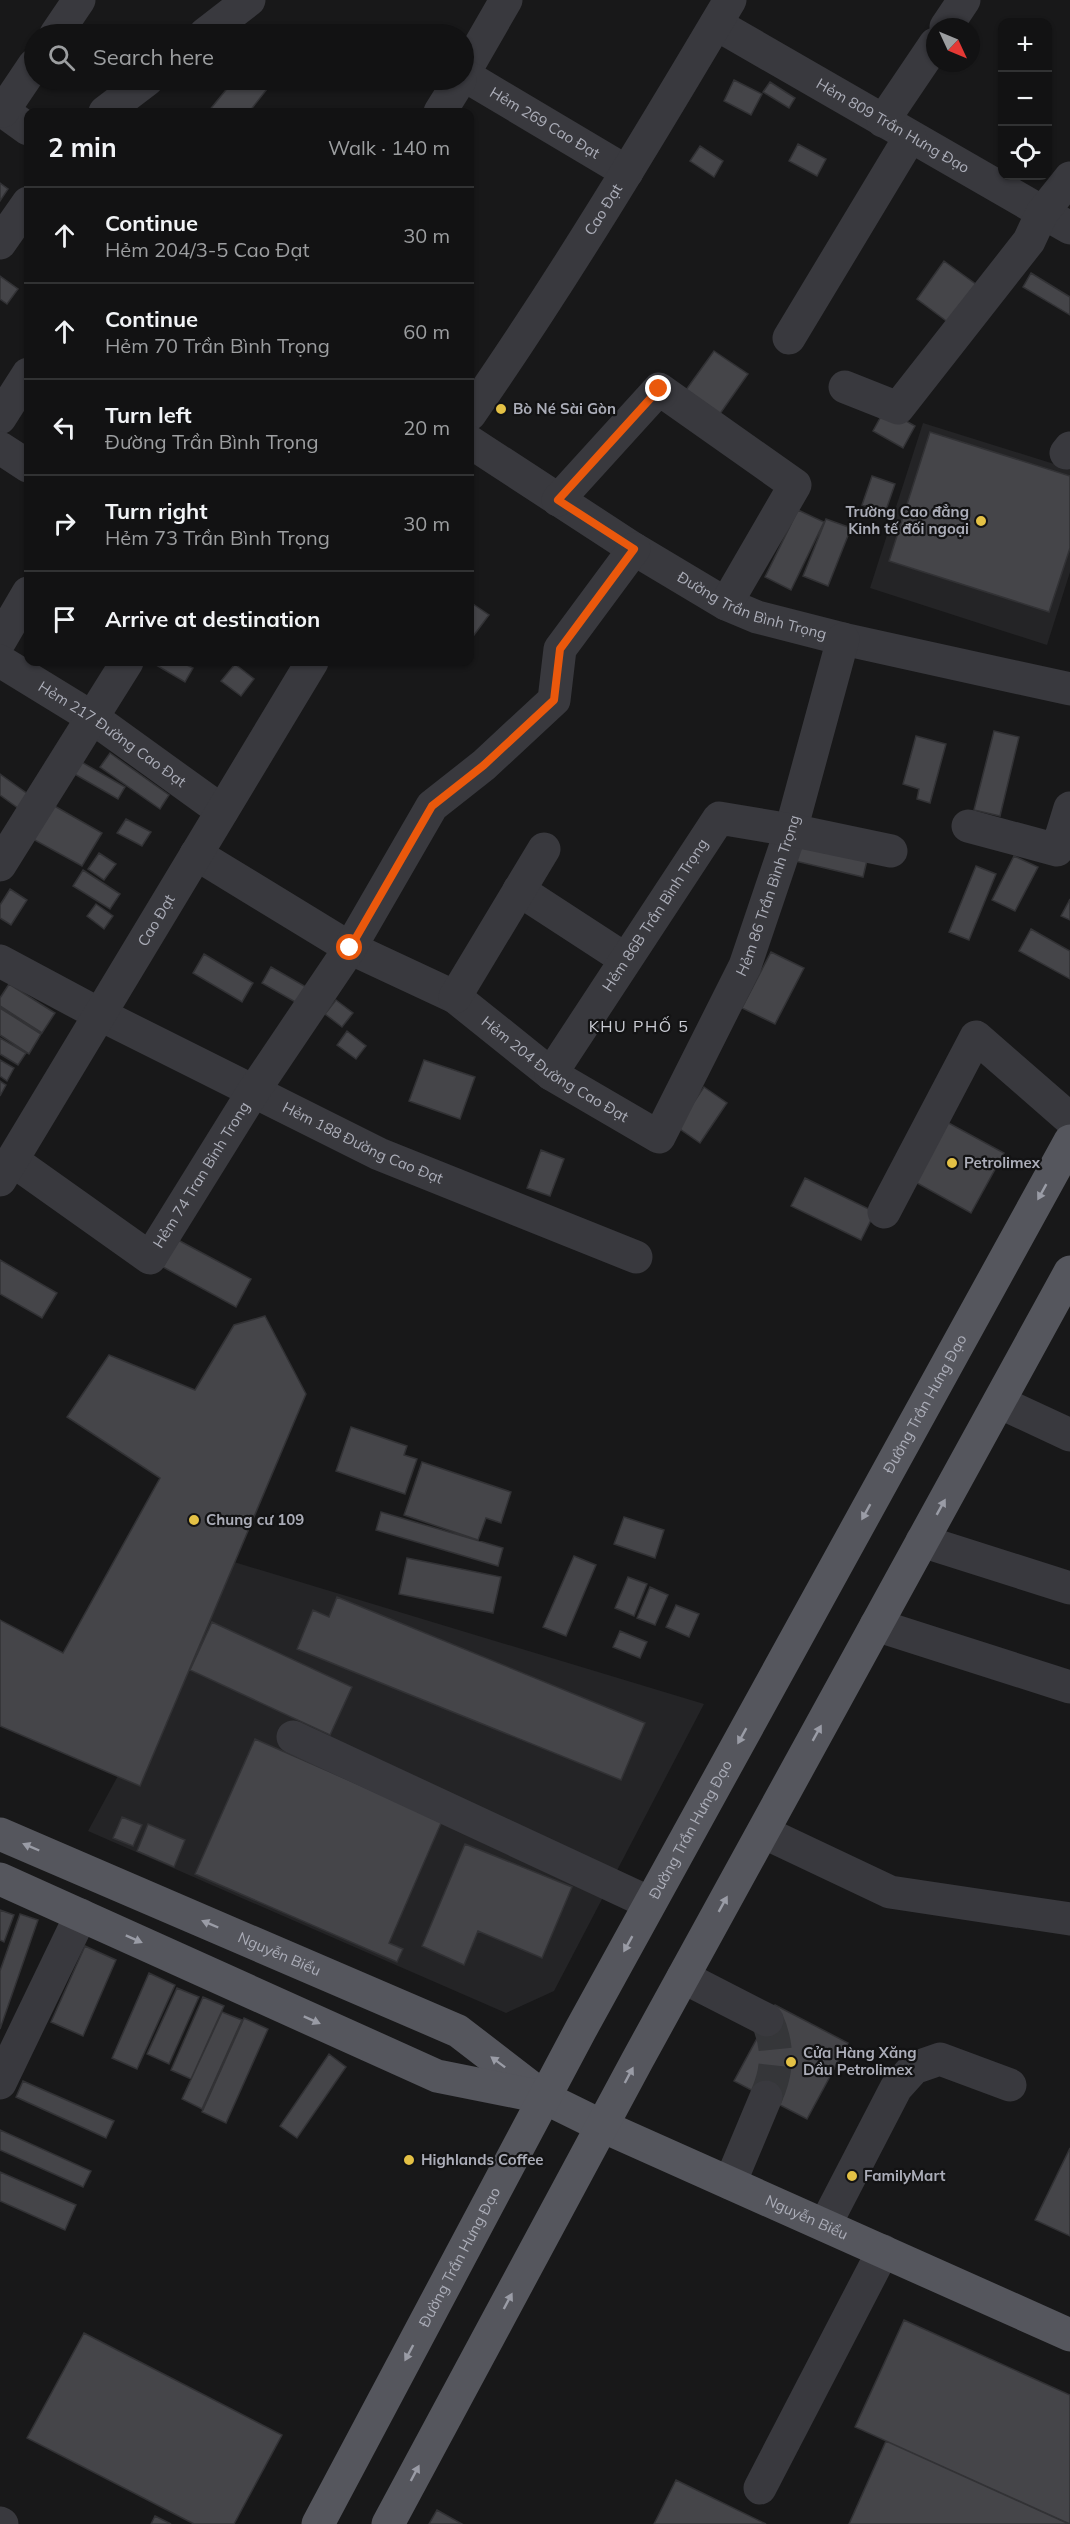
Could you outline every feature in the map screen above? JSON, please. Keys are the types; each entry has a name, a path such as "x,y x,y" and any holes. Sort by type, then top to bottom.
{"main road":[{"name":"Đường Trần Hưng Đạo","path":"318,2524 650,1903 1070,1141"},
{"path":"388,2524 683,1977 1070,1272"},
{"name":"Nguyễn Biểu","path":"0,1834 458,2031 545,2097 602,2126 1070,2334"},
{"name":"Nguyễn Biểu","path":"0,1879 437,2076 545,2097"}],"street":[{"path":"63,24 80,0"},
{"path":"218,24 249,0"},
{"path":"474,56 506,0"},
{"path":"952,18 964,0"},
{"name":"Hẻm 809 Trần Hưng Đạo","path":"723,12 897,129 1056,221"},
{"name":"Cao Đạt","path":"474,408 627,172 723,12"},
{"path":"789,338 897,129 926,64"},
{"name":"Hẻm 269 Cao Đạt","path":"474,80 627,172"},
{"path":"11,116 24,87"},
{"path":"110,108 134,90"},
{"path":"442,108 453,90"},
{"path":"845,387 898,408 1029,241 1056,221 1070,178"},
{"path":"0,243 24,209"},
{"path":"0,418 24,380"},
{"path":"558,500 659,389 795,485 726,604"},
{"name":"Đường Trần Bình Trọng","path":"474,445 634,549 726,604 757,617 843,639 1070,689"},
{"path":"0,448 24,463"},
{"name":"Hẻm 74 Tran Binh Trong","path":"6,1170 150,1258 253,1092 350,948 432,806 484,765 554,700 560,649 634,549"},
{"path":"0,641 24,600"},
{"name":"Hẻm 86 Trần Bình Trọng","path":"659,1137 745,966 791,830 843,639"},
{"name":"Hẻm 217 Đường Cao Đạt","path":"0,661 93,718 222,811"},
{"path":"0,865 125,666"},
{"name":"Cao Đạt","path":"6,1170 310,666"},
{"path":"968,826 1057,850 1070,808"},
{"name":"Hẻm 86B Trần Bình Trọng","path":"551,1074 719,818 791,830"},
{"path":"791,830 891,851"},
{"path":"455,997 544,849"},
{"name":"Hẻm 204 Đường Cao Đạt","path":"196,854 350,948 455,997 551,1074 659,1137"},
{"path":"519,890 625,959"},
{"name":"Hẻm 188 Đường Cao Đạt","path":"0,961 99,1014 379,1154 636,1257"},
{"path":"884,1212 976,1036 1070,1119"},
{"path":"999,1402 1070,1435"},
{"path":"922,1541 1070,1588"},
{"path":"876,1625 1070,1687"},
{"path":"293,1737 650,1903"},
{"path":"763,1832 890,1892 1070,1919"},
{"path":"0,2083 81,1915"},
{"path":"683,1977 766,2020"},
{"path":"825,2225 896,2088 914,2068 940,2059 1010,2085"},
{"path":"730,2183 766,2097"},
{"path":"760,2488 883,2251"}],"shaded area":[{"name":"Trường Cao đẳng Kinh tế đối ngoại","path":"923,423 1070,469 1070,572 1047,645 870,588"},
{"path":"234,1562 704,1704 554,1991 506,2013 88,1831"}],"building":[{"path":"734,80 762,94 751,115 724,101"},
{"path":"770,82 795,98 789,108 763,92"},
{"path":"226,90 266,90 252,108 211,108"},
{"path":"798,144 826,159 817,176 789,161"},
{"path":"700,146 723,161 714,177 690,161"},
{"path":"0,183 8,189 0,201"},
{"path":"944,261 977,285 949,323 917,299"},
{"path":"1031,273 1070,297 1070,315 1023,287"},
{"path":"0,276 18,289 7,304 0,299"},
{"path":"714,351 748,374 717,418 683,394"},
{"path":"885,409 915,426 903,448 873,431"},
{"name":"Trường Cao đẳng Kinh tế đối ngoại","path":"930,432 1070,476 1070,548 1049,612 889,561"},
{"path":"872,476 895,484 885,513 862,505"},
{"path":"798,510 824,522 791,590 765,577"},
{"path":"826,519 851,528 828,586 803,576"},
{"path":"474,605 489,615 474,635"},
{"path":"158,666 193,668 185,682"},
{"path":"233,666 238,666 254,679 241,696 221,681"},
{"path":"994,731 1019,737 1000,816 974,810"},
{"path":"916,736 946,744 930,803 917,799 919,789 903,784"},
{"path":"110,753 169,795 160,809 100,767"},
{"path":"78,760 125,787 118,799 71,772"},
{"path":"0,774 32,797 22,811 0,795"},
{"path":"51,804 102,833 82,866 31,838"},
{"path":"126,819 151,832 142,846 117,833"},
{"path":"797,835 869,852 863,877 791,860"},
{"path":"99,853 116,864 104,880 88,869"},
{"path":"1014,856 1038,867 1015,911 992,900"},
{"path":"976,866 996,874 969,940 949,932"},
{"path":"83,870 120,894 110,909 73,886"},
{"path":"10,889 27,900 11,925 0,918 0,905"},
{"path":"1070,899 1070,920 1061,916"},
{"path":"96,904 113,916 104,929 87,916"},
{"path":"1031,929 1070,951 1070,979 1019,951"},
{"path":"771,952 804,968 775,1024 742,1008"},
{"path":"204,954 253,983 242,1002 193,973"},
{"path":"271,967 306,987 297,1003 262,983"},
{"path":"9,984 55,1013 42,1033 0,1006 0,998"},
{"path":"336,1000 353,1013 342,1027 325,1014"},
{"path":"0,1008 41,1034 29,1054 0,1035"},
{"path":"347,1031 366,1046 356,1059 337,1045"},
{"path":"0,1038 26,1053 18,1065 0,1054"},
{"path":"0,1060 14,1068 7,1081 0,1076"},
{"path":"424,1060 475,1077 460,1119 409,1101"},
{"path":"0,1081 6,1085 0,1096"},
{"path":"704,1087 727,1103 700,1143 677,1127"},
{"name":"Petrolimex","path":"932,1114 1004,1153 971,1213 899,1173"},
{"path":"541,1150 564,1159 550,1196 527,1188"},
{"path":"805,1178 875,1212 861,1240 791,1206"},
{"path":"178,1240 251,1279 236,1307 163,1267"},
{"path":"0,1260 57,1293 42,1318 0,1294"},
{"name":"Chung cư 109","path":"265,1316 306,1394 140,1786 0,1726 0,1620 63,1653 160,1478 67,1417 109,1355 195,1390 234,1325"},
{"path":"351,1427 407,1446 404,1455 417,1459 405,1494 336,1471"},
{"path":"422,1462 511,1492 501,1523 486,1518 478,1540 404,1515"},
{"path":"381,1512 503,1548 498,1566 376,1530"},
{"path":"624,1517 664,1530 655,1558 614,1544"},
{"path":"574,1556 596,1565 566,1636 543,1627"},
{"path":"407,1558 501,1577 493,1613 399,1594"},
{"path":"628,1577 647,1584 634,1616 615,1608"},
{"path":"650,1587 668,1595 655,1625 637,1618"},
{"path":"337,1597 645,1723 621,1780 297,1649 313,1610 329,1617"},
{"path":"676,1605 699,1614 689,1637 666,1627"},
{"path":"212,1622 352,1687 330,1735 190,1670"},
{"path":"620,1631 647,1642 640,1658 613,1647"},
{"path":"255,1739 442,1821 389,1943 403,1949 397,1962 195,1874"},
{"path":"122,1817 142,1825 133,1846 113,1838"},
{"path":"148,1824 185,1840 174,1867 137,1851"},
{"path":"465,1844 572,1887 542,1958 478,1931 464,1965 422,1946"},
{"path":"0,1910 14,1915 4,1942 0,1940"},
{"path":"20,1914 38,1920 0,2029 0,1971"},
{"path":"85,1946 116,1960 83,2036 51,2022"},
{"path":"149,1973 175,1985 137,2069 112,2058"},
{"path":"177,1988 199,1997 169,2064 147,2054"},
{"path":"203,1997 224,2006 191,2079 171,2070"},
{"name":"Cửa Hàng Xăng Dầu Petrolimex","path":"775,2005 848,2043 807,2119 734,2081"},
{"path":"222,2012 242,2020 202,2109 182,2099"},
{"path":"244,2018 268,2029 226,2123 202,2112"},
{"path":"329,2054 346,2067 297,2138 280,2126"},
{"path":"23,2081 114,2121 106,2138 16,2097"},
{"path":"0,2130 91,2171 83,2187 0,2150"},
{"path":"1070,2148 1070,2236 1035,2220"},
{"path":"0,2172 76,2205 65,2230 0,2201"},
{"path":"904,2320 1070,2395 1070,2524 855,2427"},
{"path":"84,2333 282,2435 234,2524 194,2524 27,2438"},
{"path":"886,2441 1069,2524 849,2524"},
{"path":"676,2480 766,2524 654,2524"},
{"path":"437,2510 462,2524 429,2524"},
{"path":"155,2516 171,2524 151,2524"}],"tunnel":[{"path":"766,2097 773,2077 776,2058 774,2040 767,2020"}],"place":[{"name":"Bò Né Sài Gòn","path":"501,409"},
{"name":"Trường Cao đẳng Kinh tế đối ngoại","path":"981,521"},
{"name":"Petrolimex","path":"952,1163"},
{"name":"Chung cư 109","path":"194,1520"},
{"name":"Cửa Hàng Xăng Dầu Petrolimex","path":"791,2062"},
{"name":"Highlands Coffee","path":"409,2160"},
{"name":"FamilyMart","path":"852,2176"}],"district":[{"name":"KHU PHỐ 5","path":"639,1026"}],"route":[{"path":"350,948 432,806 484,765 554,700 560,649 634,549 558,500 659,389"}]}
